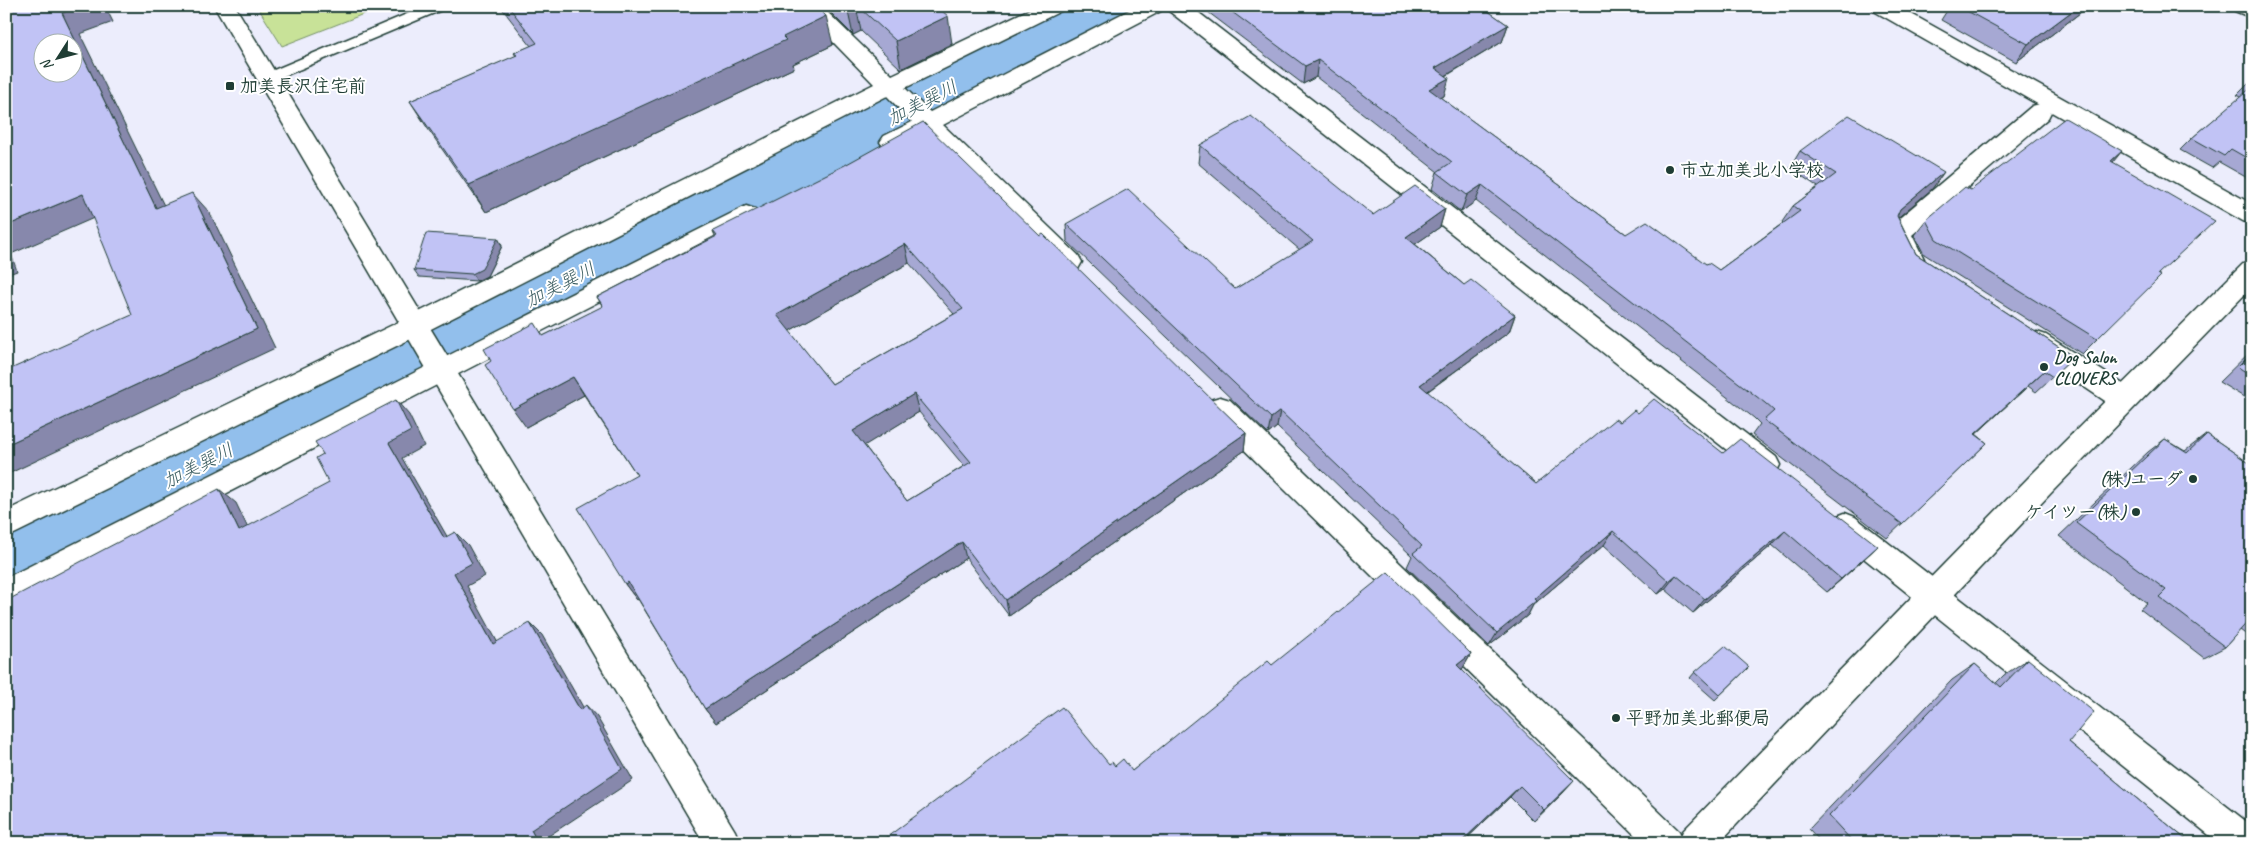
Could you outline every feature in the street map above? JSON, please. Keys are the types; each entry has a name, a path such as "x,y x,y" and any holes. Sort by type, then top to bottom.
{"street":[{"path":"224,6 723,843"},
{"path":"808,6 1091,283"},
{"path":"6,593 428,348 894,91 1054,6"},
{"path":"874,151 1154,6"},
{"path":"1176,6 1782,478"},
{"path":"1881,6 2252,215"},
{"path":"2242,6 2252,11"},
{"path":"1930,272 1914,262 1898,233 2040,112"},
{"path":"6,525 768,204"},
{"path":"1696,843 1933,594 2252,271"},
{"path":"2018,330 2124,399"},
{"path":"1205,394 1667,843"},
{"path":"1830,514 2246,843"}],"lane":[{"path":"266,78 439,6"}],"green space":[{"path":"257,6 384,6 282,46"}],"building":[{"path":"6,6 80,6 62,13 71,32 32,32 32,82 82,82 82,54 156,208 192,193 257,329 6,445 6,371 132,315 83,194 6,226"},
{"path":"508,6 816,6 826,16 783,37 786,40 469,185 410,101 517,55 514,53 537,43"},
{"path":"858,6 936,6 948,16 896,41"},
{"path":"1224,6 1481,6 1508,25 1435,68 1449,78 1429,89 1626,234 1647,221 1706,264 1709,263 1719,270 1800,211 1793,206 1836,174 1800,151 1849,115 1944,172 1900,209 1897,216 1916,254 2074,357 2053,377 2044,371 1975,434 1987,443 1902,524 1764,420 1774,411 1765,403 1482,185 1467,195 1437,172 1452,162 1318,60 1305,66"},
{"path":"1958,6 2079,6 2028,44"},
{"path":"2252,87 2252,161 2231,149 2224,156 2192,138"},
{"path":"1251,116 1373,215 1415,186 1445,209 1406,237 1464,285 1471,280 1515,315 1420,385 1536,484 1615,419 1620,422 1634,410 1638,413 1654,399 1723,453 1740,439 1878,546 1841,579 1785,531 1705,599 1676,575 1669,581 1613,531 1534,599 1536,601 1497,633 1413,553 1422,546 1280,411 1271,418 1066,224 1128,189 1235,289 1313,241 1200,145"},
{"path":"2065,118 2122,151 2111,161 2215,221 2158,274 2161,276 2097,339 1936,239 1926,220 1965,187 1971,190"},
{"path":"923,122 1040,236 1043,234 1246,433 1006,600 962,542 705,709 628,582 625,584 578,508 637,475 573,377 513,409 485,365 491,361 484,349 535,323 543,336 603,306 597,297 717,236 713,231 845,165","holes":["905,244 963,309 832,384 777,315","914,394 971,462 907,501 853,431"]},
{"path":"426,233 498,238 482,269 472,274 414,270"},
{"path":"2252,353 2252,376 2238,367"},
{"path":"396,400 411,431 389,443 444,538 455,532 472,563 454,573 493,644 530,623 580,710 586,705 622,769 531,830 538,843 6,843 6,601 219,489 239,531 329,483 316,458 323,454 315,442"},
{"path":"2207,434 2252,465 2252,617 2225,647 2159,597 2166,590 2076,523 2165,439 2187,453"},
{"path":"1388,572 1471,654 1457,665 1574,781 1544,810 1520,786 1460,843 879,843 1062,707 1109,764 1112,762 1115,766 1123,759 1132,771 1268,661 1272,665"},
{"path":"1725,646 1749,667 1720,695 1695,672"},
{"path":"2028,659 2094,712 2069,742 2190,843 1854,843 1829,816 1975,664 2001,687"}],"waterway":[{"name":"加美巽川","path":"6,561 1113,6"}],"place":[{"name":"加美長沢住宅前","path":"230,86"},
{"name":"市立加美北小学校","path":"1670,170"},
{"name":"Dog Salon CLOVERS","path":"2044,367"},
{"name":"(株)ユーダ","path":"2193,479"},
{"name":"ケイツー(株)","path":"2136,512"},
{"name":"平野加美北郵便局","path":"1616,718"}]}
